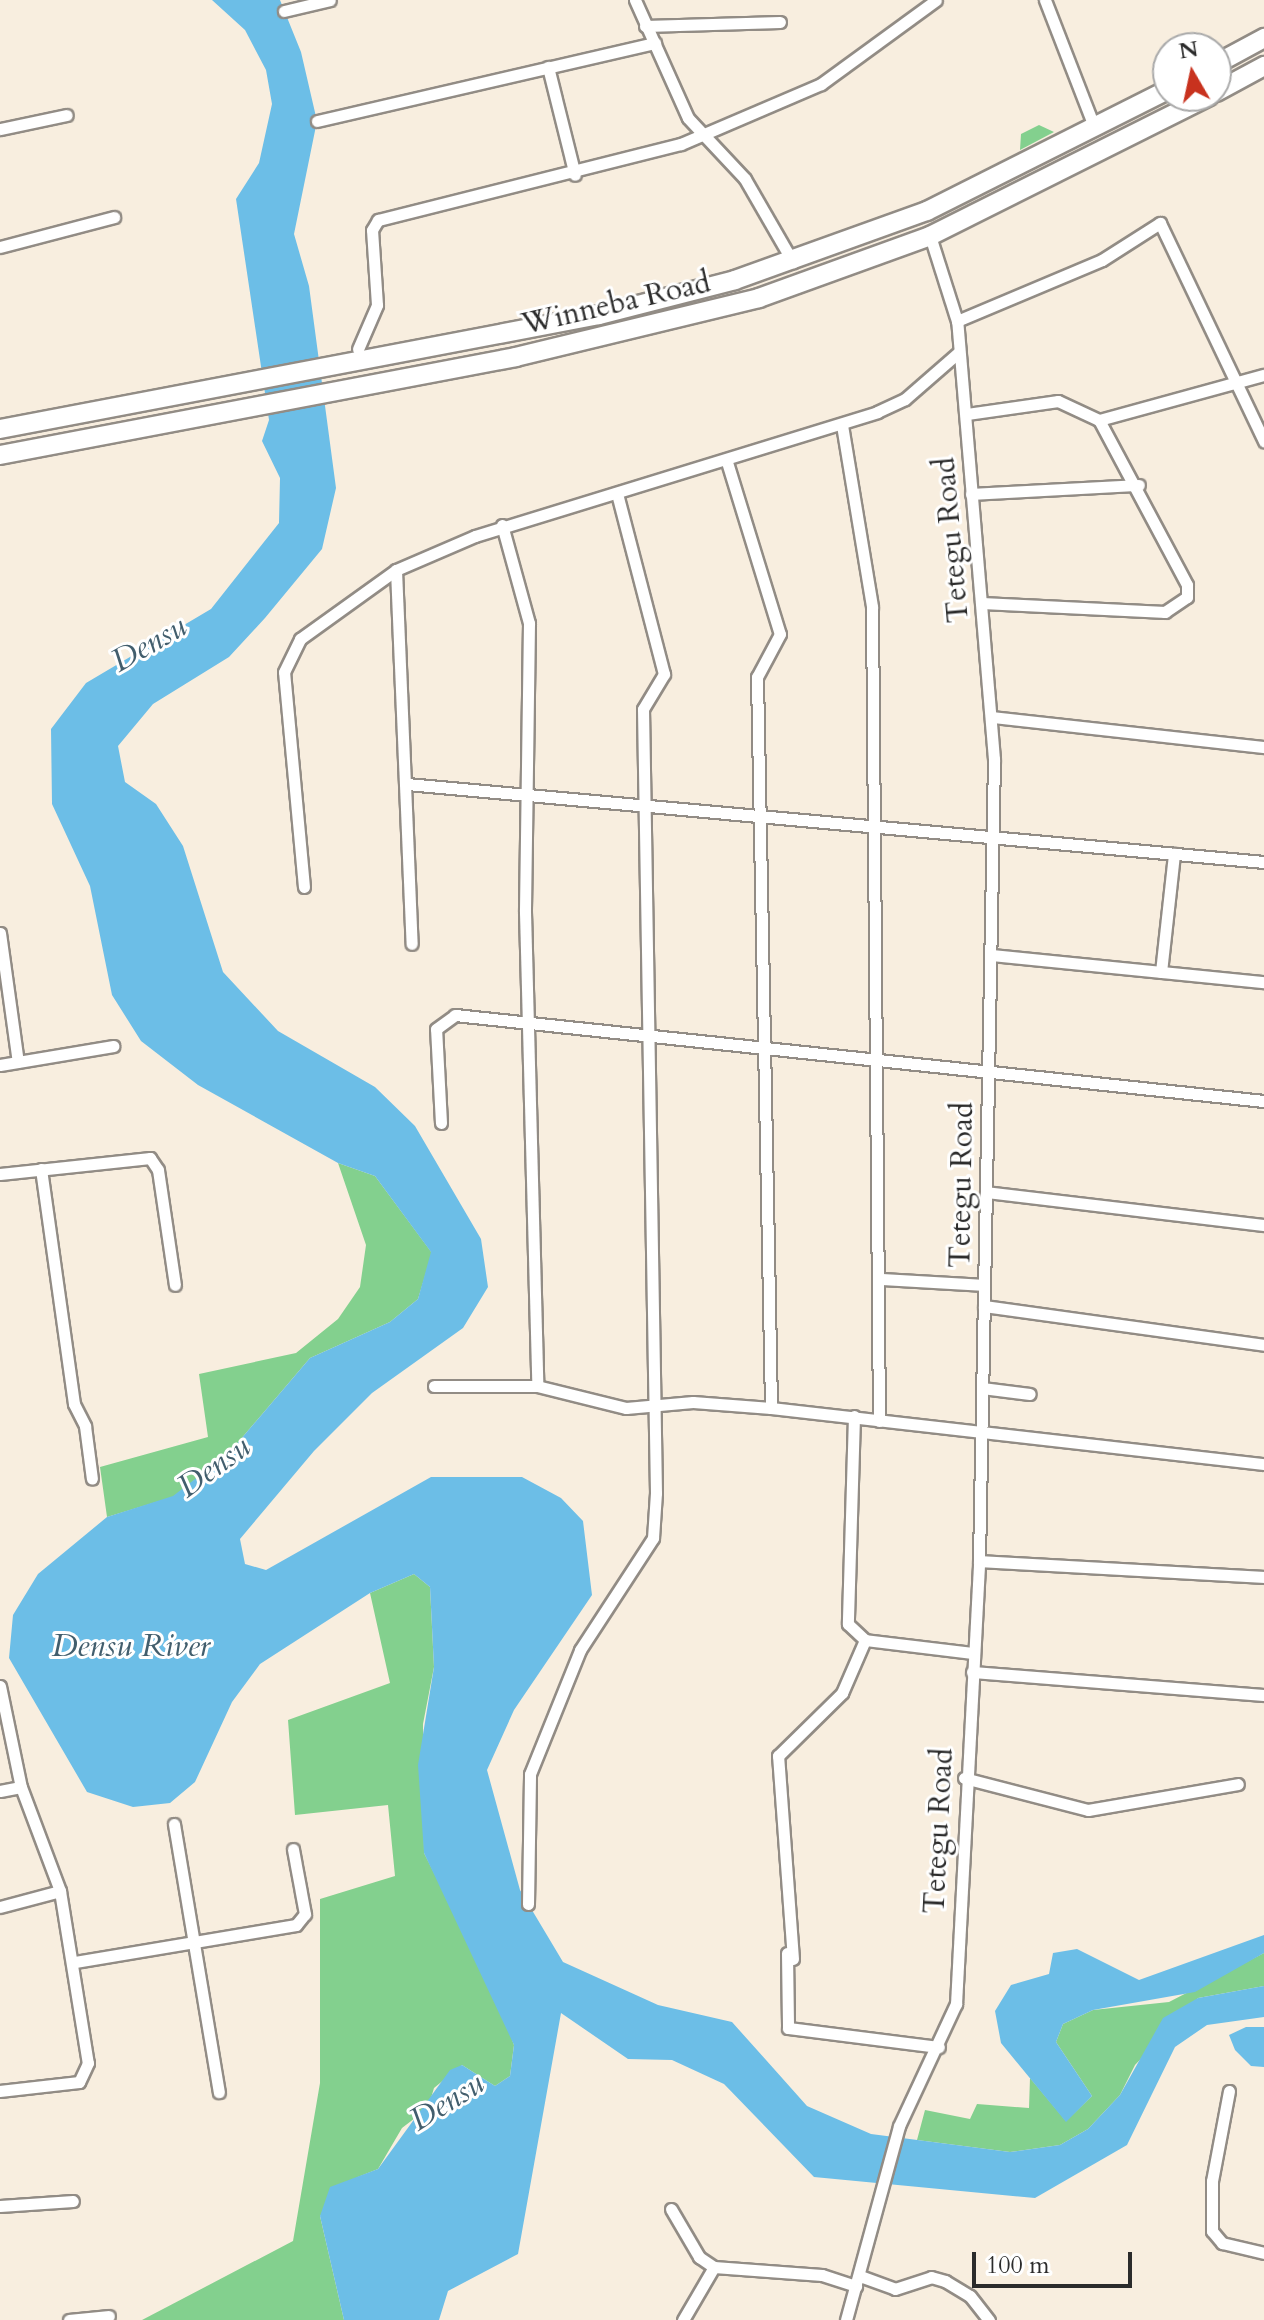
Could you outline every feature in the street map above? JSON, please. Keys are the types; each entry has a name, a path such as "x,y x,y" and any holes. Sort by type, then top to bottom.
{"highway":[{"path":"1232,55 1264,38"},
{"path":"1232,83 1264,66"},
{"name":"Winneba Road","path":"0,429 599,315 793,263 927,211 1152,99"},
{"name":"Winneba Road","path":"0,455 346,390 759,298 930,236 1177,112"}],"street":[{"path":"284,11 330,0"},
{"path":"635,0 673,91 702,134 745,179 793,263"},
{"path":"358,349 377,305 372,230 378,220 575,175 702,134 821,84 936,0"},
{"path":"1045,0 1095,129"},
{"path":"645,26 780,22"},
{"path":"317,121 655,43"},
{"path":"548,67 575,175"},
{"path":"0,129 67,115"},
{"path":"0,247 114,217"},
{"path":"957,321 1102,260 1160,223 1264,441"},
{"name":"Tetegu Road","path":"846,2320 899,2126 939,2047 958,1990 964,1778 979,1561 992,955 992,717 957,321 930,236"},
{"path":"304,887 286,710 289,655 300,639 396,570 502,525 727,462 842,425 905,399 958,353"},
{"path":"1099,420 1264,375"},
{"path":"967,414 1058,401 1099,420 1139,485 1187,585 1178,606 1165,612 982,603"},
{"path":"842,425 872,607 883,1279 879,1421"},
{"path":"727,462 780,634 757,677 756,817 771,1408"},
{"path":"971,494 1139,485"},
{"path":"528,1904 530,1774 580,1650 653,1538 643,709 664,674 617,493"},
{"path":"502,525 529,623 530,1019 537,1386"},
{"path":"396,570 412,944"},
{"path":"992,717 1264,747"},
{"path":"407,784 875,831 1264,862"},
{"path":"1161,972 1174,854"},
{"path":"0,933 18,1062"},
{"path":"992,955 1264,982"},
{"path":"441,1123 438,1021 455,1015 645,1031 880,1060 989,1069 1264,1101"},
{"path":"0,1065 113,1046"},
{"path":"0,1174 150,1158 158,1170 175,1285"},
{"path":"41,1169 92,1479"},
{"path":"986,1192 1264,1225"},
{"path":"883,1279 984,1285"},
{"path":"984,1306 1264,1345"},
{"path":"434,1386 537,1386 626,1408 652,1405 771,1408 1264,1464"},
{"path":"982,1388 1030,1394"},
{"path":"854,1416 845,1609 865,1640"},
{"path":"979,1561 1264,1577"},
{"path":"865,1640 973,1653"},
{"path":"865,1640 842,1693 778,1756 790,1956 788,2028 939,2047"},
{"path":"972,1672 1264,1695"},
{"path":"0,1686 21,1787 38,1818 60,1891 75,1962 84,2074 79,2082 0,2091"},
{"path":"964,1778 1088,1810 1238,1784"},
{"path":"0,1791 21,1787"},
{"path":"174,1824 219,2092"},
{"path":"75,1962 196,1944 303,1920 293,1849"},
{"path":"0,1907 60,1891"},
{"path":"1229,2091 1212,2181 1212,2231 1222,2243 1264,2253"},
{"path":"0,2206 73,2201"},
{"path":"671,2209 699,2257 714,2267 822,2275 895,2289 931,2277 945,2281 989,2320"},
{"path":"683,2320 714,2267"},
{"path":"69,2320 109,2316"}],"green space":[{"path":"1039,125 1054,132 1020,150 1021,134"},
{"path":"338,1163 375,1176 432,1253 418,1299 390,1322 310,1358 229,1453 173,1497 107,1517 100,1467 208,1437 199,1374 296,1353 338,1319 360,1287 366,1245"},
{"path":"414,1574 430,1587 434,1667 423,1724 424,1853 496,1995 514,2045 510,2076 495,2086 462,2065 434,2088 428,2108 402,2128 378,2169 358,2177 320,2216 344,2320 142,2320 293,2241 320,2083 320,1899 395,1876 388,1805 295,1815 288,1720 390,1683 370,1593"},
{"path":"1264,1953 1264,1986 1198,1998 1135,2065 1120,2095 1088,2129 1060,2145 1010,2152 917,2140 925,2110 970,2119 977,2104 1029,2108 1030,2078 1066,2121 1092,2096 1056,2042 1063,2024 1093,2010 1169,2002"}],"water":[{"name":"Densu River","path":"212,0 280,0 301,52 317,121 294,234 309,286 336,488 322,549 265,618 229,657 153,704 118,746 125,782 156,804 183,846 223,972 278,1031 375,1087 415,1126 481,1239 488,1287 463,1328 372,1393 314,1451 240,1539 245,1564 266,1570 431,1477 522,1477 561,1498 583,1521 592,1595 514,1710 487,1770 520,1890 563,1962 658,2005 732,2022 807,2106 871,2134 1010,2152 1060,2145 1088,2129 1120,2095 1163,2018 1198,1998 1264,1986 1264,2017 1207,2025 1175,2047 1127,2145 1035,2198 814,2177 724,2084 672,2060 628,2059 561,2013 518,2254 448,2291 439,2320 344,2320 320,2216 330,2187 378,2169 450,2070 462,2065 495,2086 510,2076 514,2045 424,1853 418,1765 434,1667 430,1587 414,1574 370,1593 260,1664 232,1702 195,1782 170,1803 133,1807 87,1792 9,1658 13,1615 38,1574 107,1517 173,1496 229,1453 310,1358 390,1322 418,1299 431,1252 375,1176 338,1163 198,1085 141,1041 112,995 90,886 52,804 51,729 86,683 211,609 279,523 280,478 262,441 269,420 236,199 259,163 272,104 266,70 245,30"},
{"path":"1264,1935 1264,1953 1195,1992 1093,2010 1063,2024 1056,2042 1092,2096 1066,2122 1001,2043 995,2011 1011,1985 1049,1974 1053,1953 1077,1949 1139,1980"},
{"path":"1246,2027 1264,2027 1264,2067 1251,2066 1235,2050 1229,2035"}],"water label":[{"name":"Densu","path":"149,644"},
{"name":"Densu","path":"214,1467"},
{"name":"Densu","path":"447,2102"}]}
